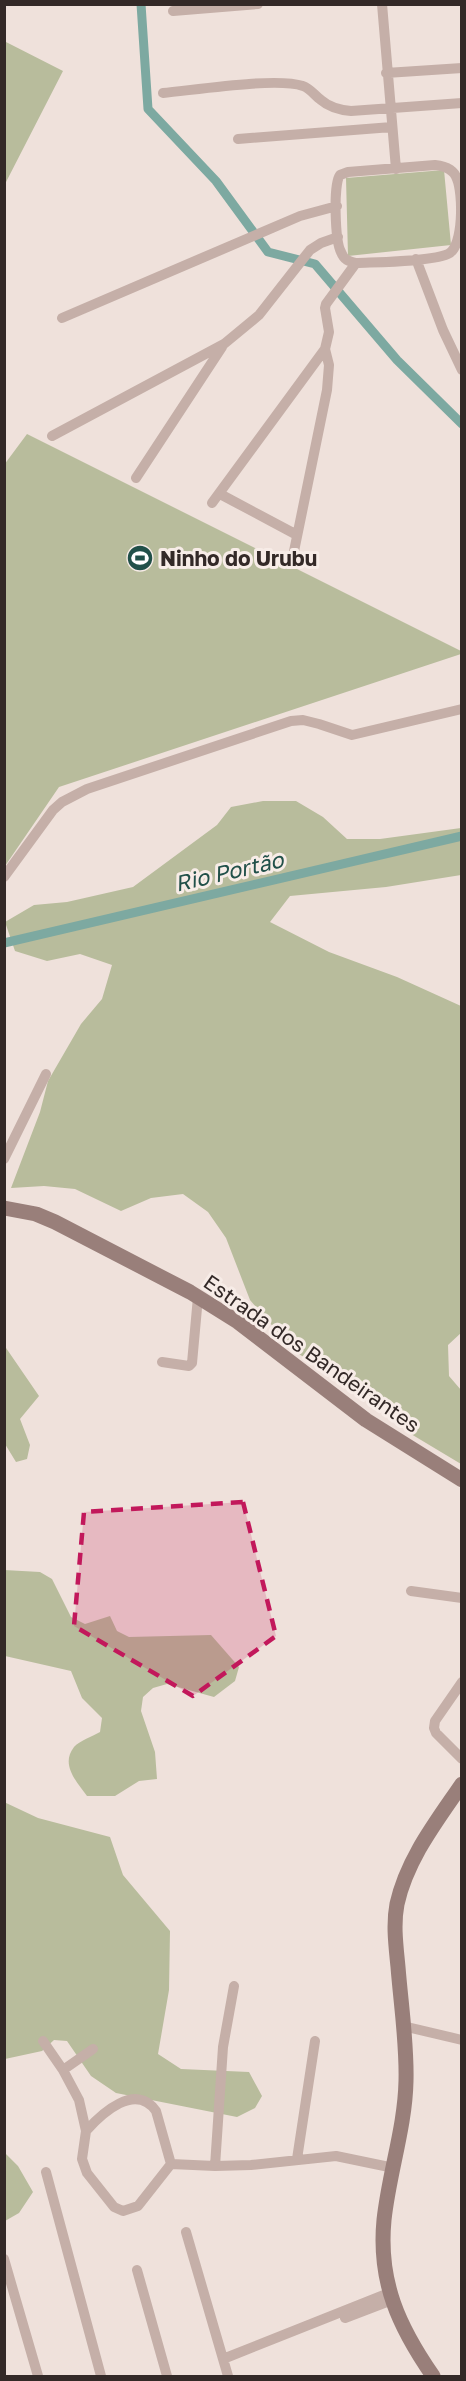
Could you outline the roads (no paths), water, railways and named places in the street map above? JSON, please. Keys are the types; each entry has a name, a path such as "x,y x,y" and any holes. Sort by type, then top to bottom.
{"main road":[{"name":"Estrada dos Bandeirantes","path":"4,1208 55,1222 98,1242 198,1297 261,1339 366,1420 462,1480"},
{"path":"433,2376 405,2331 391,2297 383,2244 384,2219 401,2129 406,2080 394,1934 398,1902 408,1872 424,1840 462,1784"}],"street":[{"path":"173,10 258,4"},
{"path":"382,4 386,73 396,169"},
{"path":"386,73 462,68"},
{"path":"163,93 262,84 296,84 306,86 322,102 335,109 351,111 462,103"},
{"path":"238,139 392,128"},
{"path":"435,165 449,169 454,174 460,190 459,245 449,254 416,259 356,263 347,260 342,256 338,237 336,180 344,173 396,169 435,165"},
{"path":"62,318 300,216 336,206"},
{"path":"52,436 224,344 259,315 310,250 338,237"},
{"path":"416,259 443,330 462,370"},
{"path":"212,503 325,349 329,332 325,308 328,299 356,263"},
{"path":"136,478 224,344"},
{"path":"292,561 327,390 328,365 325,349"},
{"path":"220,494 297,535"},
{"path":"4,877 53,810 62,802 87,789 291,721 303,720 352,735 462,709"},
{"path":"4,1159 46,1074"},
{"path":"162,1362 189,1366 192,1360 198,1297"},
{"path":"411,1591 462,1598"},
{"path":"462,1682 435,1721 434,1728 436,1733 462,1759"},
{"path":"215,2166 223,2048 234,1986"},
{"path":"403,2026 462,2040"},
{"path":"43,2041 63,2070 79,2100 86,2131 82,2159 84,2167 114,2207 123,2211 138,2205 171,2164"},
{"path":"297,2159 315,2041"},
{"path":"63,2070 93,2049"},
{"path":"86,2131 96,2120 122,2101 131,2099 142,2101 152,2105 156,2111 171,2164"},
{"path":"171,2164 215,2166 336,2156 394,2168"},
{"path":"46,2172 101,2376"},
{"path":"186,2232 225,2367 391,2297"},
{"path":"4,2259 38,2376"},
{"path":"137,2270 167,2376"}],"waterway":[{"path":"141,4 148,109 216,181 268,252 315,264 397,360 462,424"},
{"name":"Rio Portão","path":"4,943 462,836"}],"place":[{"name":"Ninho do Urubu","path":"140,558"}]}
